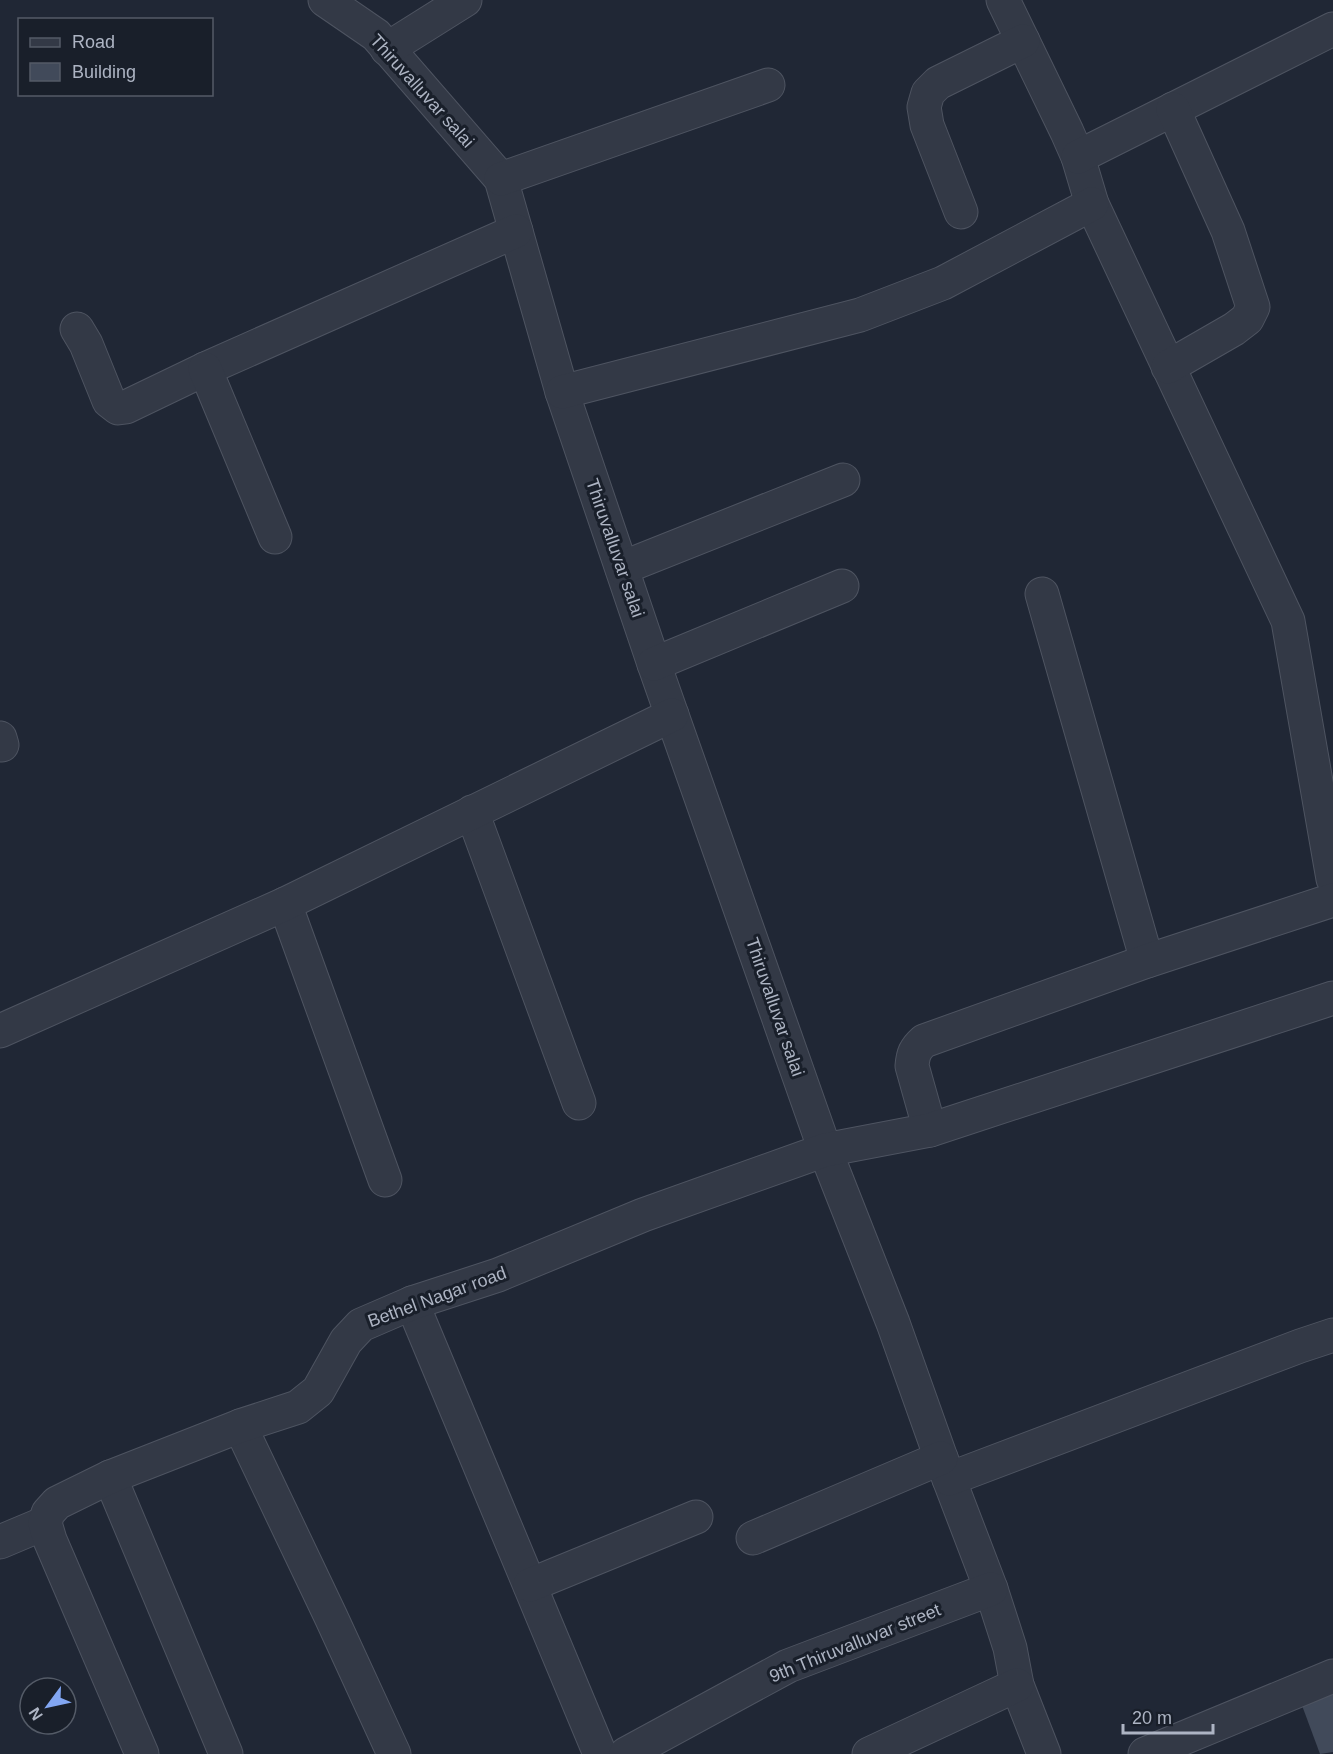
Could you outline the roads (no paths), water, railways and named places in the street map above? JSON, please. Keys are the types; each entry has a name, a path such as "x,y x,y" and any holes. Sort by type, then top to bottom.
{"street":[{"name":"Thiruvalluvar salai","path":"326,0 376,36 501,179 562,392 654,664 825,1150 893,1323 991,1589 1010,1648 1017,1685 1044,1754"},
{"path":"387,49 465,0"},
{"path":"1003,0 1068,132 1092,204 1288,621 1333,879"},
{"path":"1078,157 1333,28"},
{"path":"961,212 927,125 924,107 928,93 938,83 1023,41"},
{"path":"501,179 768,86"},
{"path":"1168,367 1234,329 1247,319 1252,307 1228,231 1173,110"},
{"path":"562,392 860,315 943,283 1092,204"},
{"path":"77,329 87,344 110,401 118,408 126,407 516,231"},
{"path":"206,369 275,537"},
{"path":"622,568 843,480"},
{"path":"654,664 842,586"},
{"path":"1042,594 1147,961"},
{"path":"0,1031 285,904 672,715"},
{"path":"472,812 579,1102"},
{"path":"930,1130 912,1066 916,1048 924,1041 1147,961 1333,900"},
{"path":"285,904 385,1180"},
{"name":"Bethel Nagar road","path":"48,1532 48,1513 57,1503 110,1477 240,1426 298,1407 318,1391 346,1341 362,1325 412,1303 498,1275 643,1215 825,1150 930,1130 1333,998"},
{"path":"412,1303 600,1754"},
{"path":"753,1538 945,1468 1333,1335"},
{"path":"240,1426 394,1754"},
{"path":"110,1477 226,1754"},
{"path":"530,1585 696,1517"},
{"path":"0,1542 48,1532 142,1754"},
{"name":"9th Thiruvalluvar street","path":"626,1754 788,1666 991,1589"},
{"path":"1144,1754 1333,1676"},
{"path":"869,1754 1017,1685"}]}
